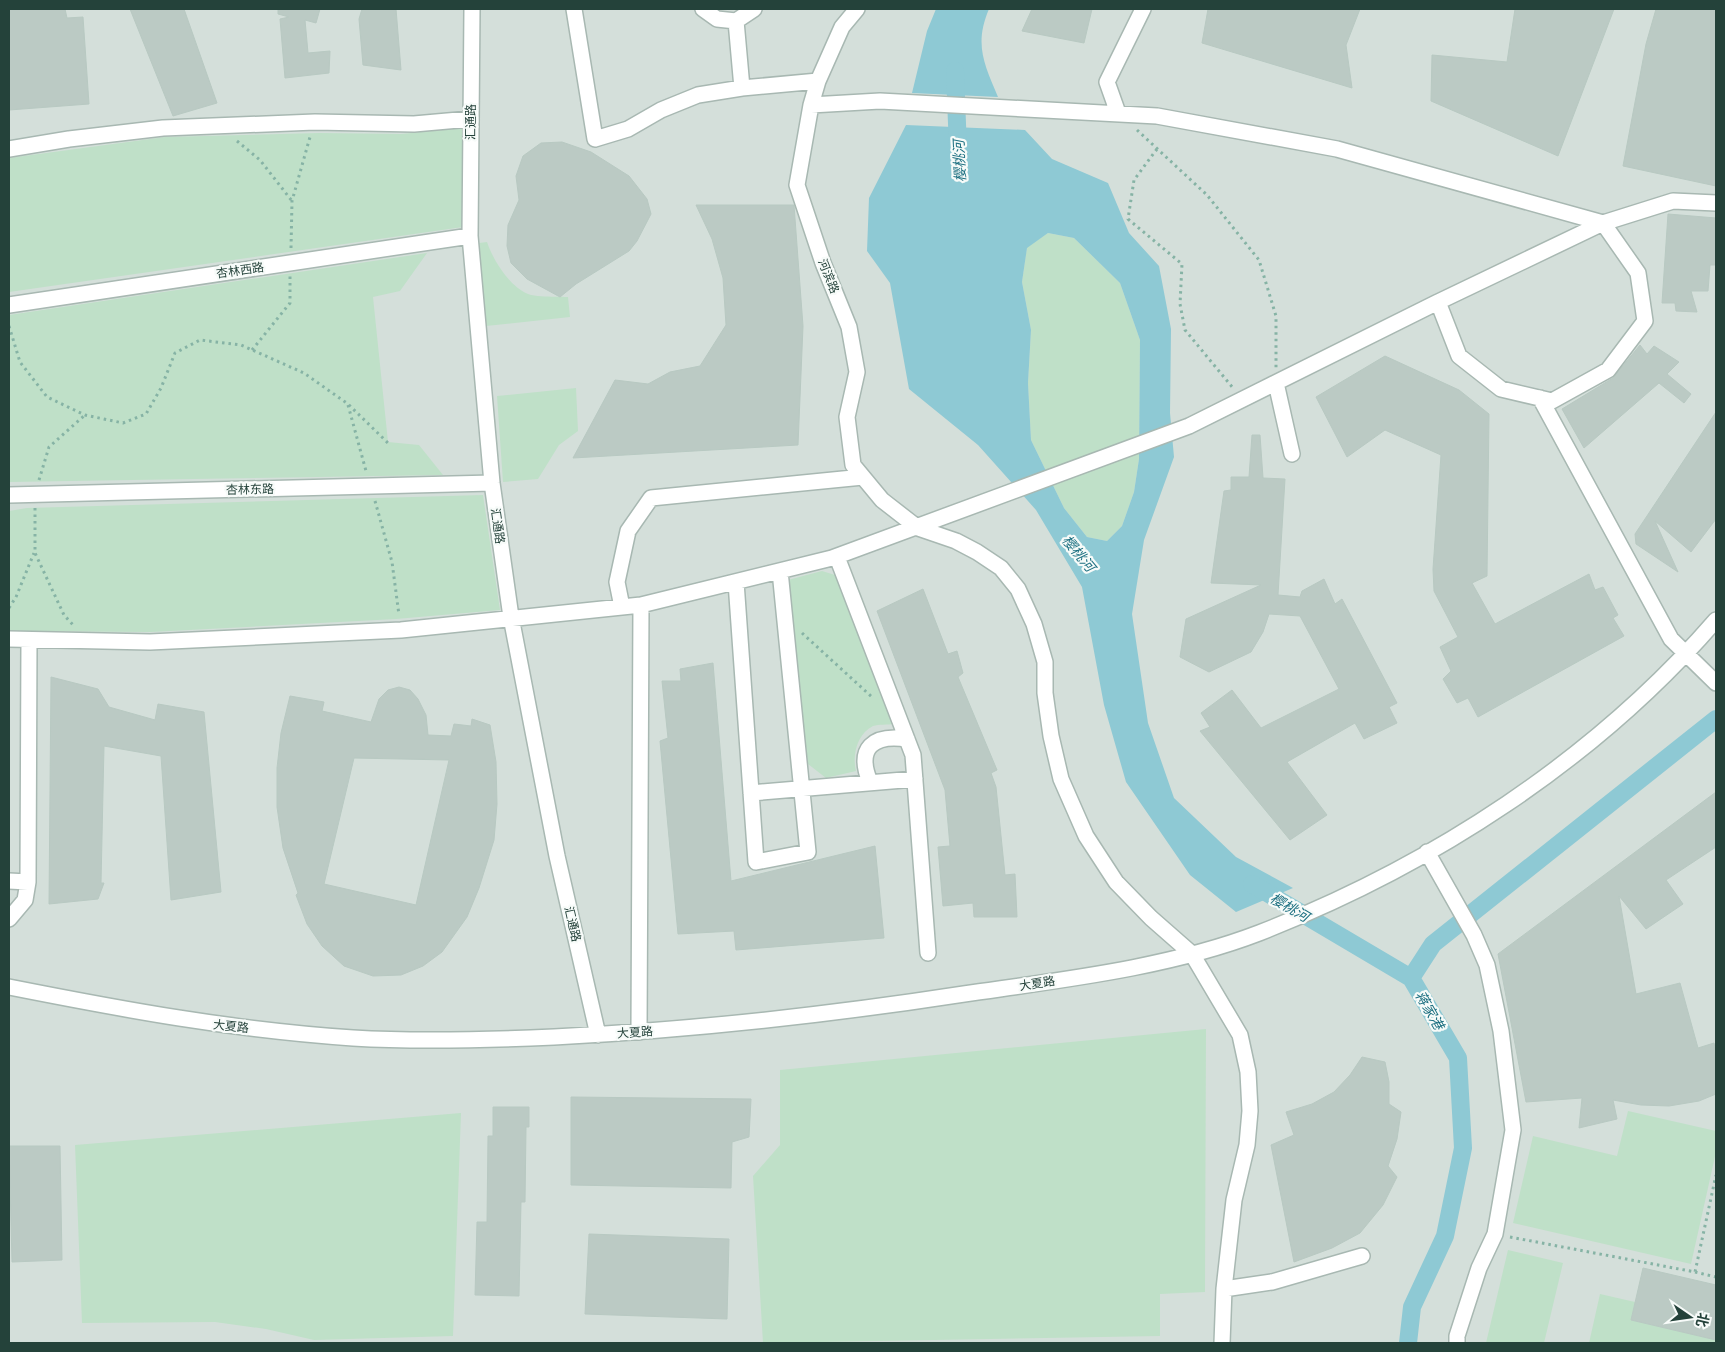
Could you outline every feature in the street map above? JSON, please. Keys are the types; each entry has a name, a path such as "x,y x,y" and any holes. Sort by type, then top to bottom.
{"street":[{"name":"汇通路","path":"472,9 470,236 492,483 511,617 557,856 598,1035"},
{"path":"574,9 595,138 628,129 660,110 698,95 742,88 818,81"},
{"path":"703,9 717,19 736,21 754,9"},
{"name":"河滨路","path":"856,9 842,27 818,81 797,185 823,263 849,326 857,372 847,417 854,465 882,500 918,528 956,541 977,552 1001,568 1018,589 1034,624 1045,662 1045,693 1051,736 1061,779 1086,836 1116,882 1151,918 1192,954 1240,1035 1248,1072 1250,1111 1248,1137 1234,1200 1224,1288 1222,1343"},
{"path":"1118,113 1107,82 1143,9"},
{"path":"736,21 742,88"},
{"path":"812,105 880,101 1157,116 1337,148 1603,223 1638,273 1645,321 1608,370 1552,401 1501,389 1459,356 1438,302"},
{"path":"9,149 144,130 315,122 414,124 470,119"},
{"path":"9,640 150,642 400,630 641,605 836,557 1189,426 1438,302 1603,223 1673,200 1716,203"},
{"name":"杏林西路","path":"9,305 470,236"},
{"path":"1276,383 1292,454"},
{"path":"1540,398 1671,639 1688,653 1714,681"},
{"path":"622,607 617,582 628,531 651,498 863,477"},
{"name":"杏林东路","path":"9,495 492,483"},
{"path":"836,557 913,755 928,953"},
{"path":"736,582 756,862 808,852 780,571"},
{"path":"639,1032 641,605"},
{"name":"大夏路","path":"9,987 142,1013 223,1026 346,1037 486,1040 598,1035 704,1027 877,1008 1067,979 1192,954 1257,934 1344,896 1427,852 1537,782 1636,703 1688,653 1716,620"},
{"path":"9,919 25,900 28,882 29,641"},
{"path":"870,782 865,771 866,752 877,739 890,736 907,739"},
{"path":"751,793 915,778"},
{"path":"1427,852 1474,935 1488,964 1501,1031 1513,1130 1495,1234 1478,1268 1457,1336 1457,1343"},
{"path":"9,881 28,882"},
{"path":"1224,1288 1272,1282 1362,1256"}],"path":[{"path":"1118,113 1206,194 1259,260 1276,316 1276,383"},
{"path":"252,350 290,303 292,202 315,122"},
{"path":"220,126 260,160 292,202"},
{"path":"1157,149 1134,180 1128,219 1182,264 1180,304 1185,330 1243,399"},
{"path":"9,326 20,362 47,397 85,415 123,423 146,414 161,388 175,353 200,340 241,345 304,373 348,404 388,442"},
{"path":"348,404 392,562 400,630"},
{"path":"9,608 16,597 35,552 35,495 49,447 85,415"},
{"path":"35,552 64,615 90,642"},
{"path":"785,618 879,702"},
{"path":"1695,1272 1716,1175"},
{"path":"1495,1234 1716,1277"}],"shaded area":[{"path":"9,9 1716,9 1716,1343 9,1343"}],"green space":[{"path":"462,128 463,227 9,292 9,158 165,137 319,133 401,134"},
{"path":"1048,233 1074,238 1120,283 1140,340 1139,459 1134,492 1122,526 1107,541 1087,537 1064,508 1031,440 1028,383 1031,330 1022,282 1027,247"},
{"path":"487,242 493,257 514,285 528,294 568,297 570,317 486,326 479,243"},
{"path":"427,253 400,291 373,297 388,442 419,445 443,475 9,482 9,315"},
{"path":"576,388 578,431 559,445 538,479 503,482 497,396"},
{"path":"483,495 500,610 396,619 151,632 9,631 9,511 27,508"},
{"path":"822,571 835,575 893,724 873,726 863,734 855,752 856,771 826,778 808,764 788,580"},
{"path":"1206,1029 1205,1292 1160,1294 1160,1336 763,1343 753,1176 780,1145 780,1070"},
{"path":"1628,1111 1716,1131 1716,1152 1691,1264 1513,1223 1533,1136 1617,1156"},
{"path":"461,1113 453,1336 314,1340 266,1329 215,1322 82,1323 75,1145"},
{"path":"1508,1250 1563,1263 1544,1343 1486,1343"},
{"path":"1600,1294 1635,1302 1631,1320 1716,1340 1716,1343 1589,1343"}],"water":[{"path":"936,9 989,9 982,33 983,54 998,97 912,93 927,31"},
{"path":"906,125 1025,130 1052,159 1108,183 1129,233 1159,266 1171,329 1170,413 1174,457 1144,540 1132,614 1148,723 1174,798 1236,857 1293,888 1236,912 1190,875 1126,782 1104,705 1082,587 1036,510 978,445 909,389 890,283 867,251 869,198","holes":["1048,233 1074,238 1120,283 1140,340 1139,459 1134,492 1122,526 1107,541 1087,537 1064,508 1031,440 1028,383 1031,330 1022,282 1027,248"]}],"building":[{"path":"9,9 65,9 67,18 83,17 89,104 9,110"},
{"path":"130,9 184,9 217,103 173,116"},
{"path":"278,9 320,9 316,23 305,20 308,53 330,51 329,73 285,78 280,19 289,17 278,14"},
{"path":"362,9 396,9 401,70 363,65 359,19"},
{"path":"1032,9 1092,9 1084,43 1022,31"},
{"path":"1208,9 1360,9 1346,45 1352,88 1202,43"},
{"path":"1515,9 1614,9 1558,156 1431,101 1432,55 1507,62"},
{"path":"1656,9 1716,9 1716,186 1623,166 1646,44"},
{"path":"562,142 591,152 629,176 647,199 651,214 637,241 629,251 576,284 560,297 527,279 511,263 507,246 508,225 519,200 516,176 523,156 541,143"},
{"path":"696,205 794,205 803,326 798,445 573,458 615,380 648,384 670,372 700,366 726,325 723,278 712,239"},
{"path":"1668,214 1716,218 1716,265 1710,265 1708,291 1691,291 1697,312 1676,311 1675,303 1662,303"},
{"path":"1640,345 1647,354 1654,346 1679,362 1667,374 1691,394 1684,403 1659,383 1584,448 1562,409 1613,378"},
{"path":"1385,356 1459,390 1489,414 1487,576 1472,583 1495,624 1589,574 1595,590 1603,587 1618,615 1613,618 1624,636 1478,717 1468,698 1457,703 1443,679 1451,671 1440,647 1458,637 1434,591 1433,569 1441,455 1385,430 1347,457 1316,397"},
{"path":"1716,412 1716,519 1691,552 1655,521 1678,572 1636,544 1635,534"},
{"path":"1252,435 1260,435 1263,478 1285,479 1278,595 1300,597 1302,591 1324,579 1335,604 1342,599 1397,703 1389,707 1397,723 1364,739 1355,723 1287,762 1327,815 1290,840 1200,731 1210,727 1201,713 1232,690 1261,728 1339,689 1300,616 1269,614 1263,632 1251,652 1209,672 1180,657 1186,619 1261,585 1211,583 1224,491 1231,490 1231,477 1249,477"},
{"path":"923,589 948,654 957,651 963,673 958,677 997,770 991,773 996,787 1005,875 1015,874 1017,917 974,917 973,903 943,906 938,847 950,846 945,790 877,611"},
{"path":"713,663 731,881 875,846 884,938 736,950 734,931 678,934 660,741 668,738 662,681 681,681 680,669"},
{"path":"51,677 98,689 109,707 155,720 158,704 204,712 221,892 171,900 161,756 104,746 101,883 104,883 98,899 49,904"},
{"path":"399,687 410,690 418,699 426,715 428,735 451,736 454,724 471,726 472,719 490,725 496,762 497,804 494,840 479,888 467,917 442,952 423,966 401,975 373,976 344,966 322,946 307,924 296,895 298,893 283,848 277,807 277,768 281,733 290,696 324,702 322,711 371,722 379,699 388,690","holes":["354,758 449,760 416,905 324,884"]},
{"path":"1716,792 1716,847 1666,880 1683,904 1646,929 1619,896 1636,994 1680,983 1698,1048 1714,1043 1716,1052 1716,1094 1699,1101 1669,1106 1641,1105 1613,1100 1617,1119 1579,1128 1582,1098 1526,1102 1498,954"},
{"path":"1362,1057 1385,1062 1389,1082 1389,1104 1401,1112 1397,1139 1388,1166 1397,1177 1383,1205 1360,1233 1332,1248 1294,1262 1271,1145 1294,1135 1286,1112 1312,1104 1334,1092 1350,1075"},
{"path":"571,1097 751,1099 749,1137 732,1142 731,1188 571,1185"},
{"path":"493,1107 529,1107 529,1127 526,1127 525,1202 521,1202 519,1296 475,1295 477,1222 487,1222 488,1136 493,1136"},
{"path":"9,1146 60,1146 62,1260 12,1262"},
{"path":"589,1234 729,1239 727,1319 585,1314"},
{"path":"1643,1268 1716,1285 1716,1340 1631,1320"}],"waterway":[{"name":"樱桃河","path":"955,71 958,150"},
{"name":"蒋家港","path":"1408,1343 1412,1307 1445,1236 1463,1148 1458,1058 1411,978 1433,944 1716,719"},
{"name":"樱桃河","path":"1252,884 1411,978"}]}
